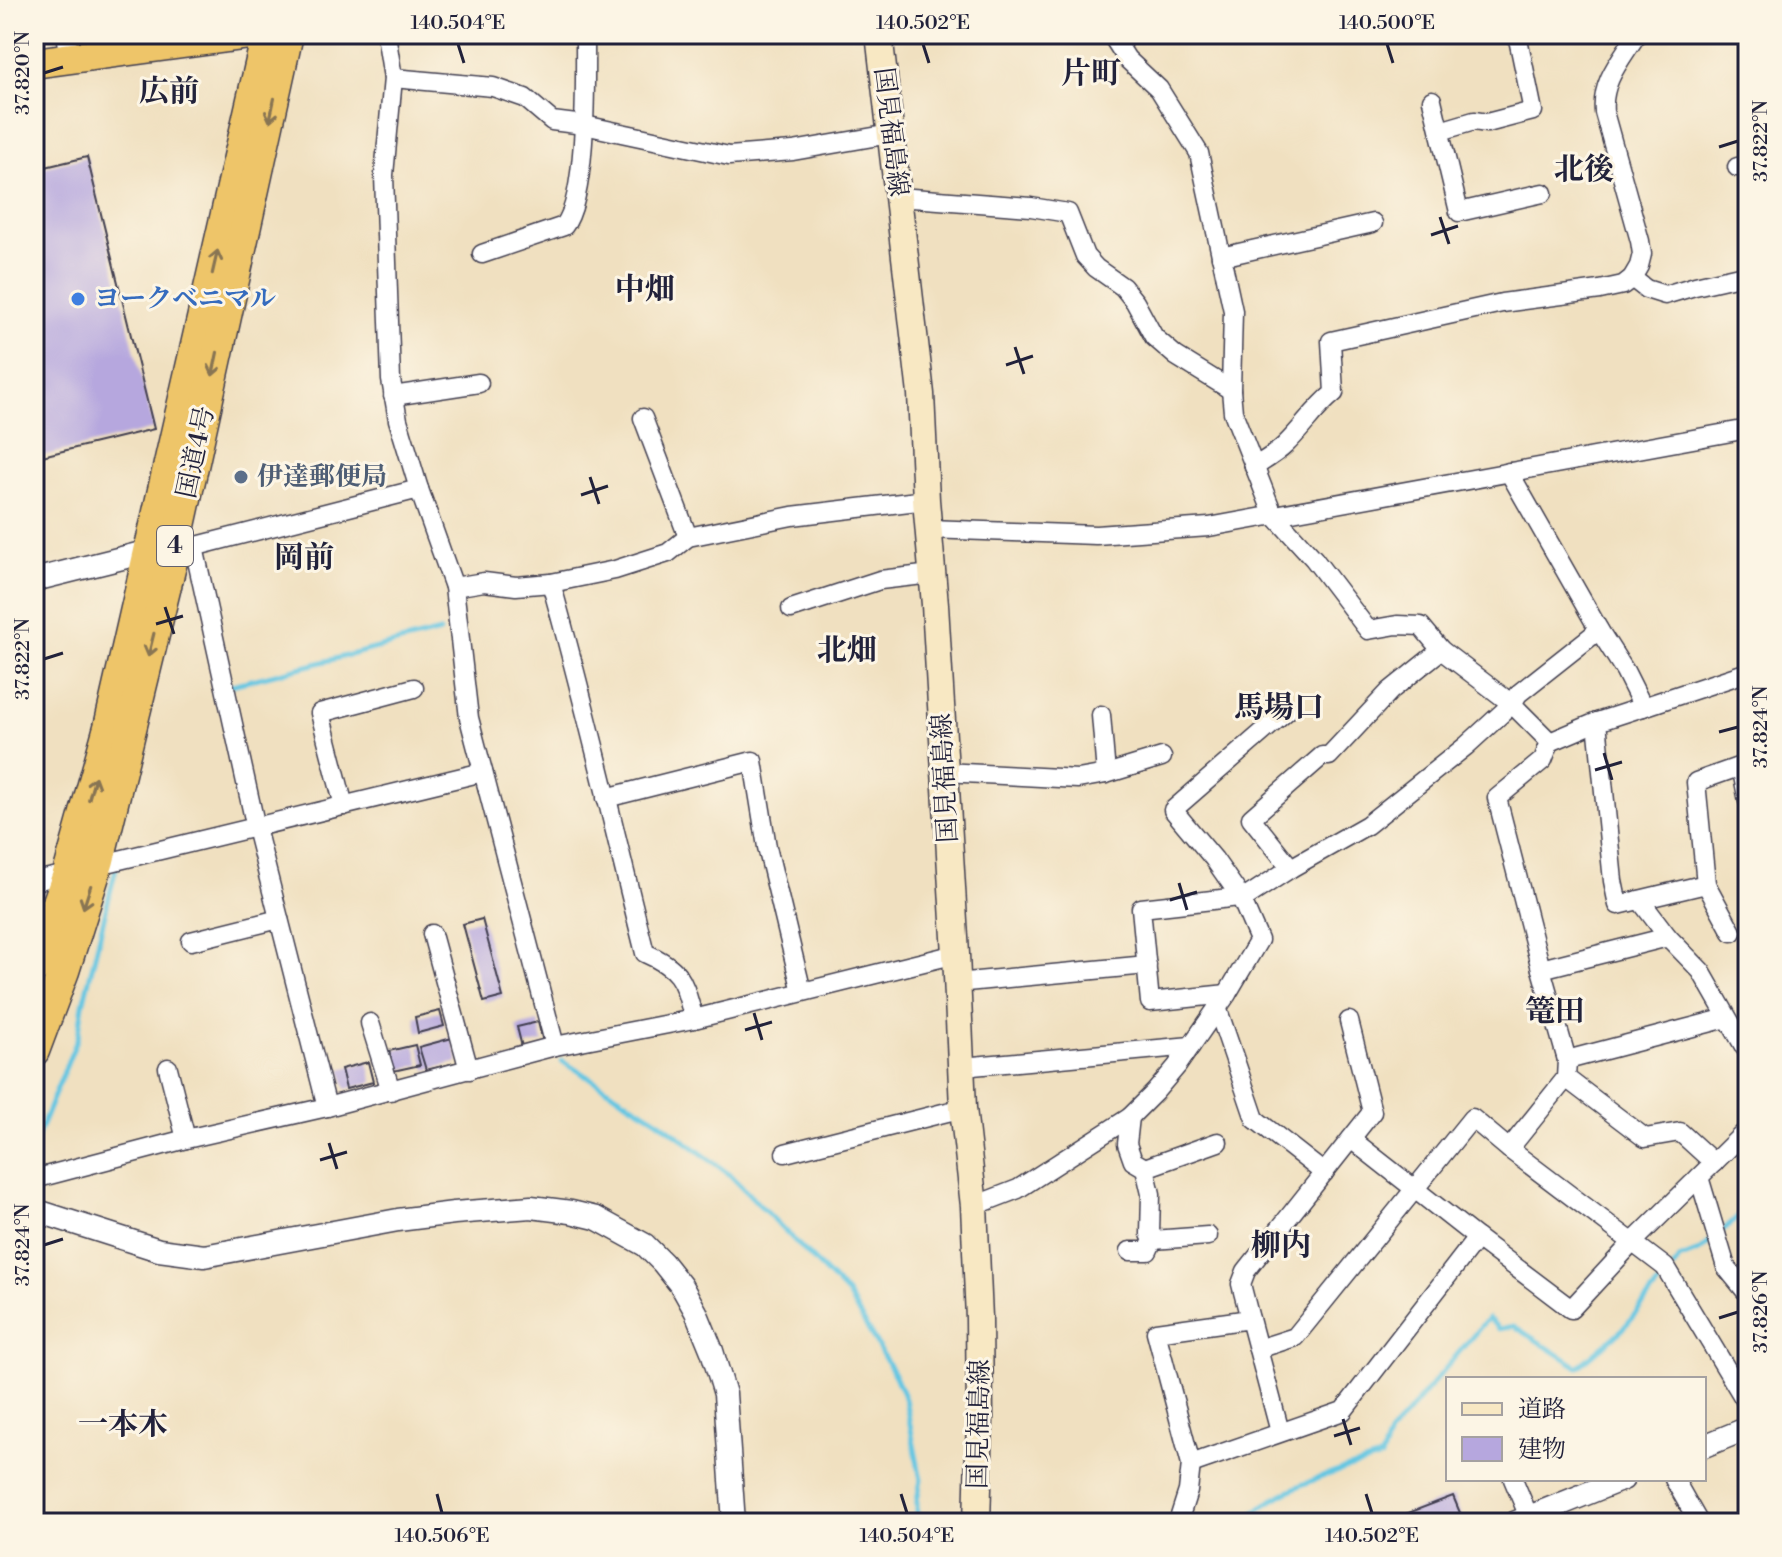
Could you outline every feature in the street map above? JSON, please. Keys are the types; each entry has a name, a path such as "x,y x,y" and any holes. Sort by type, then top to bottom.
{"highway":[{"path":"34,63 68,46 250,34"},
{"name":"国道4号","path":"34,969 68,874 109,727 173,550 267,34"},
{"name":"国道4号","path":"34,1051 64,971 99,860 173,550 288,34"}],"main road":[{"name":"国見福島線","path":"879,34 921,394 963,1108 974,1206 980,1418 977,1523"}],"street":[{"path":"386,34 393,78 384,175 393,396 419,489 454,587 469,718 555,1046"},
{"path":"482,254 564,226 569,219 577,188 584,125 585,34"},
{"path":"1111,34 1127,59 1159,89 1199,153 1233,311 1233,412 1273,514 1314,559 1368,630 1397,625 1421,626 1441,650 1512,704 1550,742"},
{"path":"1440,131 1474,121 1487,123 1533,111 1517,34"},
{"path":"1254,467 1286,444 1319,405 1334,393 1331,341 1502,303 1600,290 1623,285 1632,278 1642,254 1640,241 1602,97 1637,34"},
{"path":"393,78 493,87 525,98 552,121 729,156 793,151 890,134"},
{"path":"1432,100 1459,212 1543,193"},
{"path":"899,197 1031,207 1068,213 1085,256 1123,287 1154,337 1176,356 1231,390"},
{"path":"1221,257 1373,223"},
{"path":"1632,278 1646,289 1665,295 1748,274"},
{"path":"393,396 479,383"},
{"path":"643,418 688,537"},
{"path":"928,529 1096,535 1209,527 1748,429"},
{"path":"1509,472 1643,707"},
{"path":"34,580 173,550 419,489"},
{"path":"454,587 484,582 516,586 551,583 615,570 668,553 688,537 792,516 926,500"},
{"path":"173,550 259,829 327,1107"},
{"path":"791,609 880,580 932,574"},
{"path":"551,583 576,670 645,953 665,963 682,978 694,1019"},
{"path":"1222,1000 1150,1002 1141,908 1248,896 1367,825 1466,746 1512,704 1518,694 1599,630"},
{"path":"1291,868 1251,818 1322,756 1329,756 1390,691 1441,650"},
{"path":"1714,1163 1680,1132 1645,1138 1566,1069 1497,798 1543,760 1550,742 1597,722 1748,672"},
{"path":"344,806 320,713 414,688"},
{"path":"974,1206 1018,1189 1130,1117 1155,1092 1222,1000 1259,940 1240,896 1173,810 1288,710"},
{"path":"1101,715 1106,774"},
{"path":"1597,722 1618,905 1706,884"},
{"path":"944,772 1078,779 1162,757"},
{"path":"606,798 753,761 767,847 802,992"},
{"path":"1732,932 1706,884 1696,782 1744,765 1748,801"},
{"path":"99,860 111,862 259,829 483,772"},
{"path":"34,881 68,874"},
{"path":"1640,900 1668,937 1701,971 1745,1048"},
{"path":"191,941 279,919"},
{"path":"432,934 469,1070"},
{"path":"1541,969 1668,937"},
{"path":"34,1179 186,1139 391,1091 555,1046 694,1019 956,954"},
{"path":"956,983 1147,965"},
{"path":"1222,1000 1255,1119 1324,1173"},
{"path":"1509,1149 1566,1069 1727,1018"},
{"path":"1280,1432 1241,1284 1246,1271 1372,1112 1349,1021"},
{"path":"370,1023 391,1091"},
{"path":"962,1067 1191,1046"},
{"path":"168,1068 186,1139"},
{"path":"785,1153 963,1108"},
{"path":"1130,1117 1127,1144 1133,1161 1145,1168 1151,1194 1150,1234 1153,1240"},
{"path":"1258,1349 1295,1337 1472,1118 1665,1267 1748,1405"},
{"path":"1351,1139 1571,1309 1632,1243 1748,1129"},
{"path":"1145,1168 1218,1142"},
{"path":"1699,1177 1726,1267 1740,1271 1748,1294"},
{"path":"34,1210 159,1250 204,1256 398,1220 484,1210 531,1207 596,1218 645,1245 682,1287 696,1312 725,1394 734,1523"},
{"path":"1153,1240 1208,1236"},
{"path":"1191,1464 1343,1411 1477,1238"},
{"path":"1130,1251 1148,1251 1153,1240"},
{"path":"1175,1523 1188,1491 1191,1464 1156,1332 1250,1319"},
{"path":"1706,1445 1748,1428"},
{"path":"1513,1481 1522,1520 1618,1481"},
{"path":"1675,1481 1699,1523"}],"building":[{"name":"ヨークベニマル","path":"87,157 154,429 34,458 34,164 37,169"},
{"path":"482,919 503,997 484,1002 463,924"},
{"path":"440,1011 444,1026 418,1033 415,1017"},
{"path":"538,1022 543,1042 522,1047 517,1027"},
{"path":"452,1038 459,1062 426,1070 419,1047"},
{"path":"415,1045 420,1065 393,1071 389,1051"},
{"path":"368,1062 373,1082 346,1089 341,1069"},
{"path":"1453,1496 1463,1520 1457,1523 1406,1523 1403,1515"}],"waterway":[{"path":"228,686 440,632"},
{"path":"34,1145 78,1037 117,864"},
{"path":"562,1061 656,1119 730,1175 848,1295 905,1399 921,1480 917,1523"},
{"path":"1719,1234 1748,1207"},
{"path":"1674,1267 1679,1259 1699,1251 1712,1240"},
{"path":"1243,1523 1273,1499 1290,1490 1381,1458 1389,1435 1488,1318 1499,1329 1514,1326 1578,1367 1623,1329 1659,1284"}],"place":[{"name":"ヨークベニマル","path":"78,299"},
{"name":"伊達郵便局","path":"241,477"}],"district":[{"name":"片町","path":"1091,74"},
{"name":"広前","path":"169,92"},
{"name":"北後","path":"1584,170"},
{"name":"中畑","path":"645,290"},
{"name":"岡前","path":"304,558"},
{"name":"北畑","path":"847,651"},
{"name":"馬場口","path":"1279,708"},
{"name":"篭田","path":"1555,1012"},
{"name":"柳内","path":"1281,1246"},
{"name":"一本木","path":"123,1425"}]}
